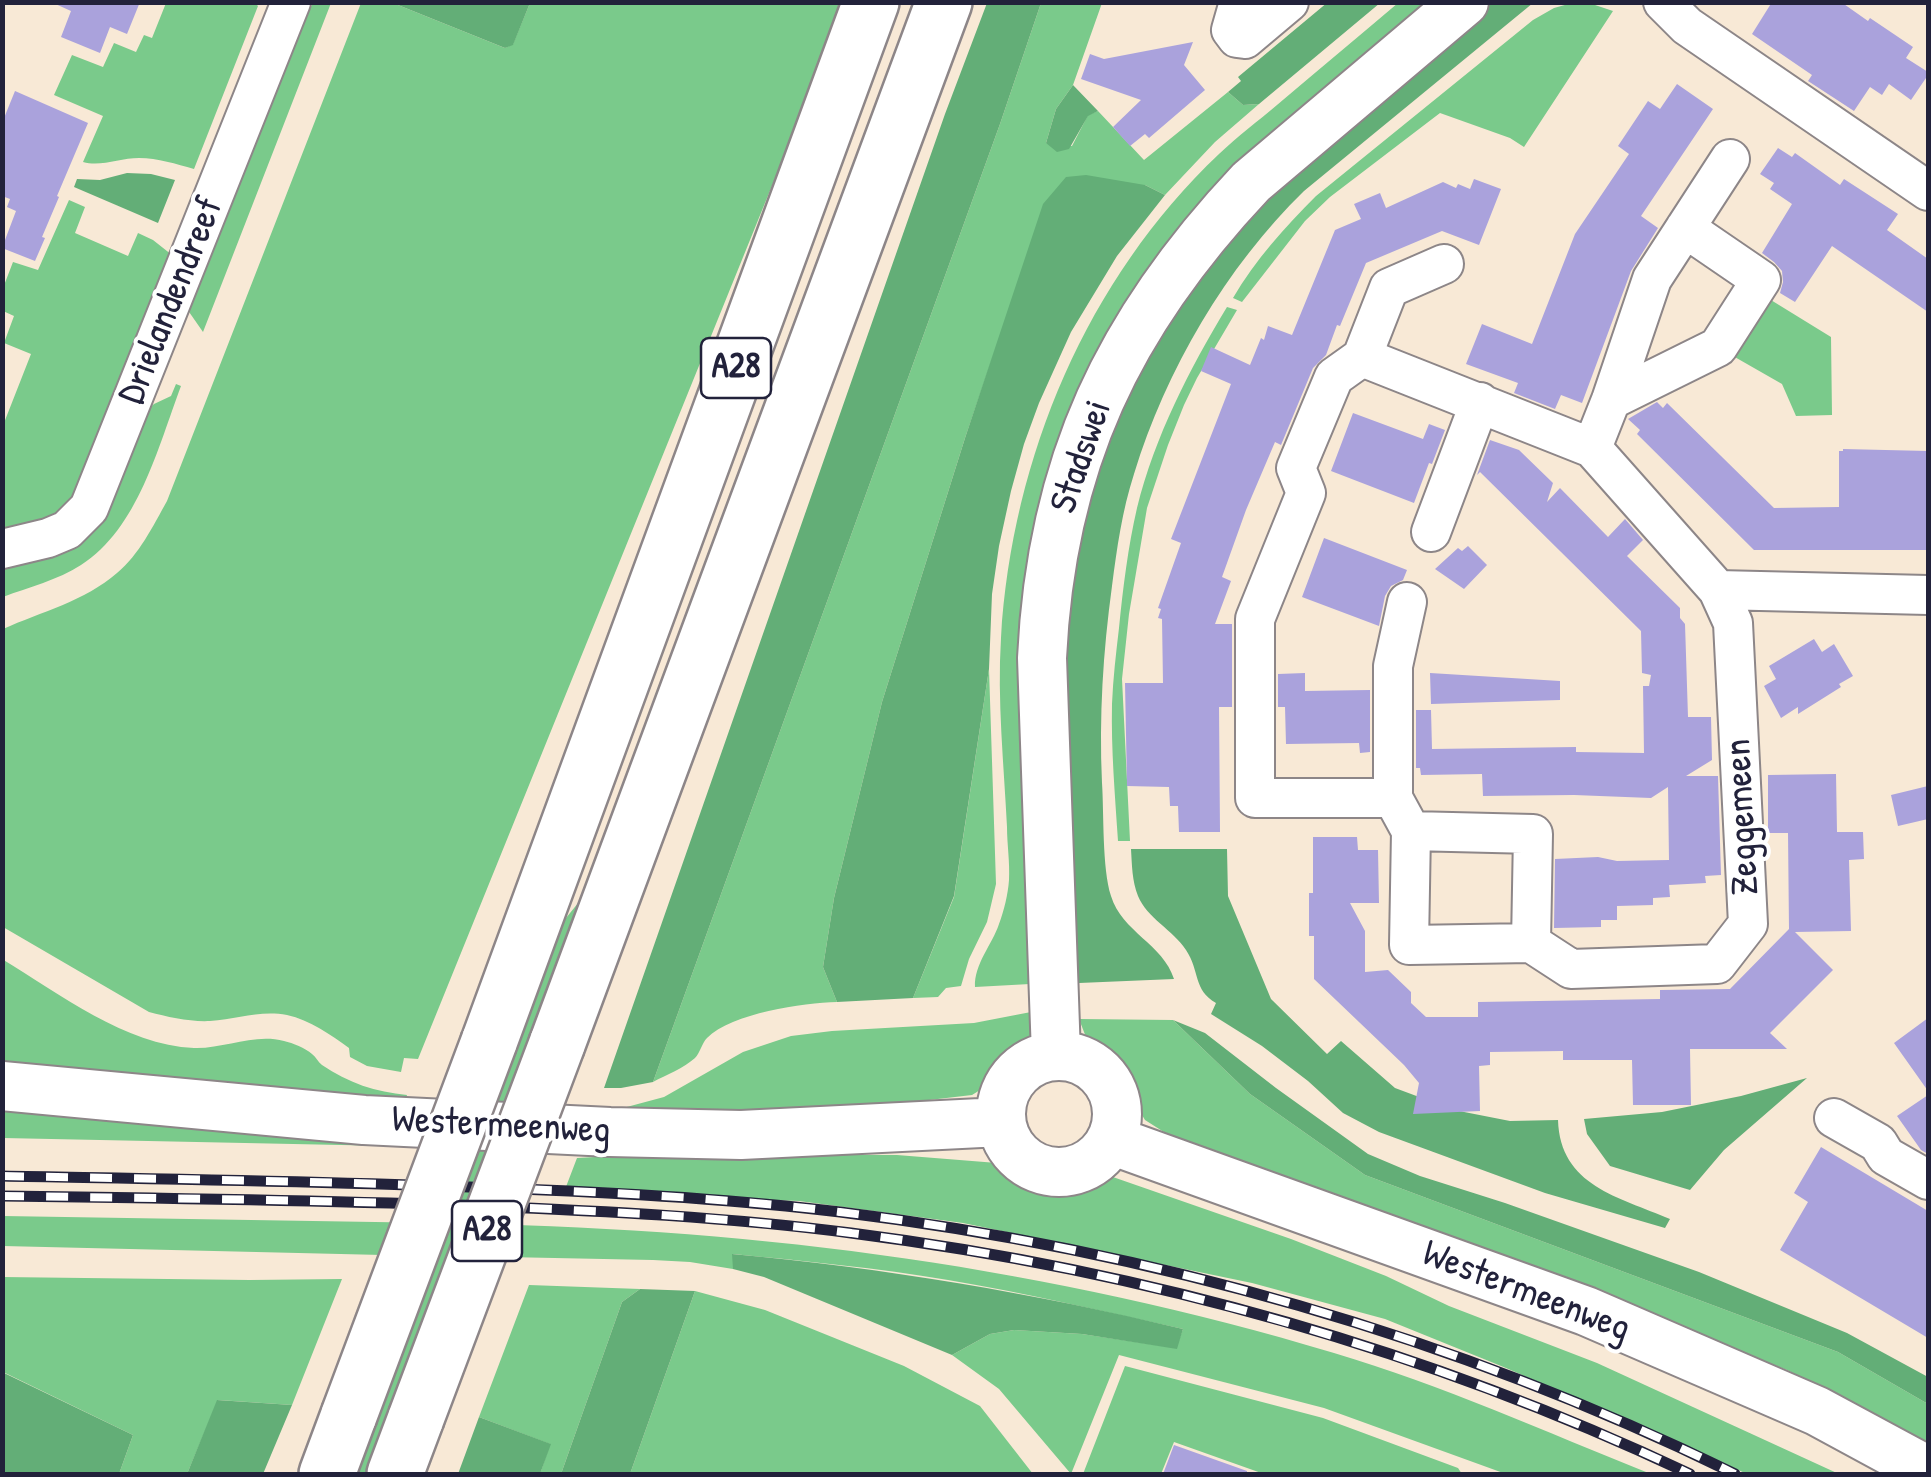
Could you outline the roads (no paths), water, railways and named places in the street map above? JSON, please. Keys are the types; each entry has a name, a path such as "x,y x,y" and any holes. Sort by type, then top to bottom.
{"highway":[{"name":"A28","path":"327,1474 870,2"},
{"name":"A28","path":"394,1474 944,2"}],"street":[{"name":"Drielandendreef","path":"2,549 67,530 89,508 290,2"},
{"path":"1239,2 1231,30 1237,38 1245,39 1289,2"},
{"name":"Stadswei","path":"1056,1056 1042,658 1052,555 1079,450 1123,351 1170,278 1222,213 1250,182 1464,2"},
{"path":"1664,2 1687,26 1928,191"},
{"path":"1592,448 1652,279 1730,159"},
{"path":"1611,400 1718,347 1761,280 1684,228"},
{"path":"1393,798 1255,798 1255,619 1306,493 1296,468 1334,377 1362,357 1389,288 1444,264"},
{"name":"Zeggemeen","path":"1362,357 1592,448 1718,590 1733,623 1748,924 1717,964 1570,969 1532,943"},
{"path":"1431,532 1480,402"},
{"path":"1718,590 1928,595"},
{"path":"1407,602 1393,666 1393,798 1411,831 1410,945 1532,943 1532,834 1411,831"},
{"path":"1056,1056 1080,1059 1100,1072 1113,1092 1117,1117 1111,1140 1098,1157 1080,1168 1059,1172 1020,1158 1001,1122 1001,1106 1014,1076 1040,1058 1056,1056"},
{"name":"Westermeenweg","path":"2,1086 364,1120 610,1132 742,1135 1001,1122"},
{"path":"1834,1118 1878,1143 1886,1156 1928,1180"},
{"name":"Westermeenweg","path":"1111,1140 1586,1312 1817,1411 1928,1472"}],"railway":[{"path":"2,1176 623,1194 797,1207 956,1229 1186,1275 1411,1340 1521,1380 1735,1474"},
{"path":"2,1196 360,1202 619,1213 805,1227 959,1249 1067,1269 1280,1320 1488,1389 1690,1474"}]}
